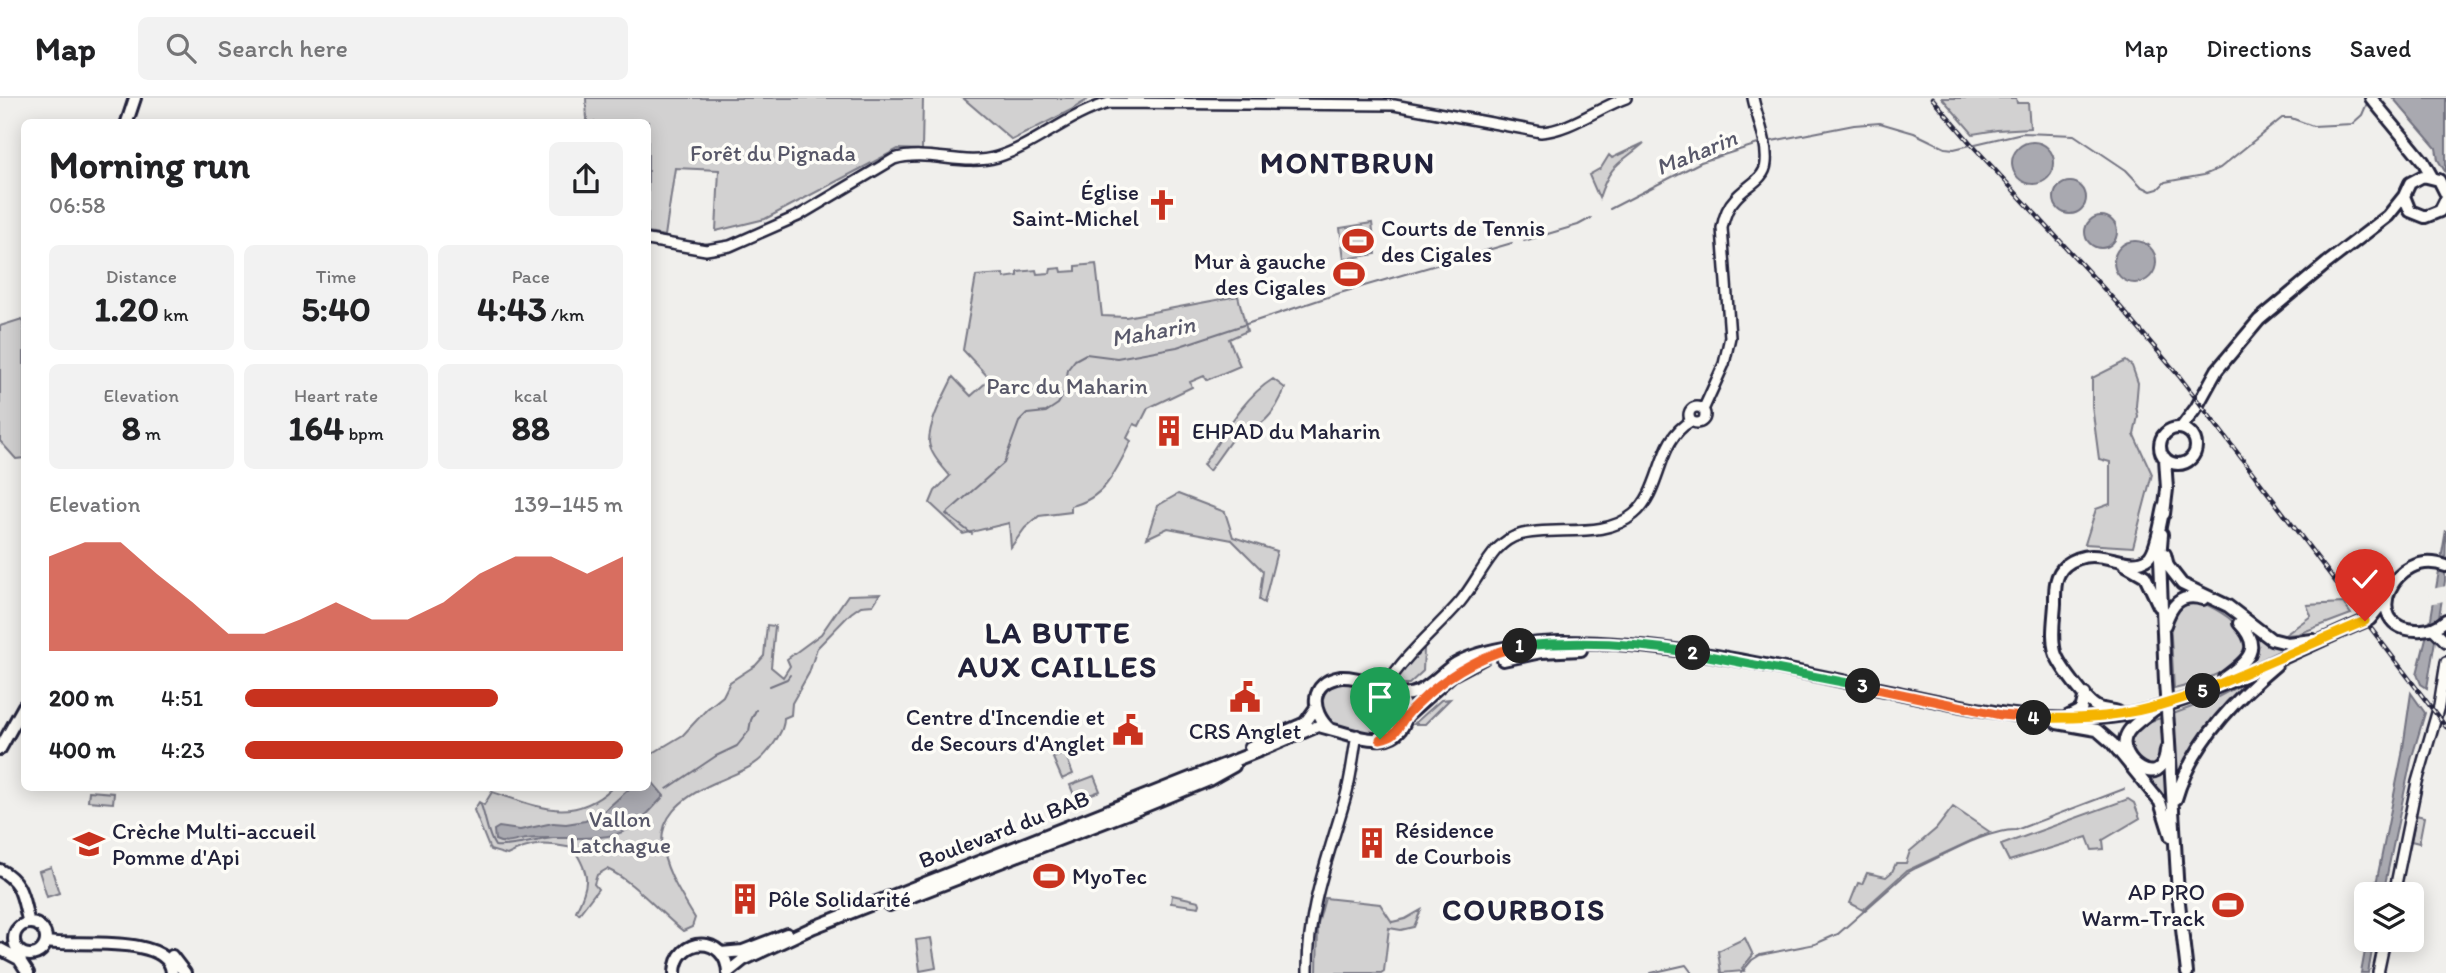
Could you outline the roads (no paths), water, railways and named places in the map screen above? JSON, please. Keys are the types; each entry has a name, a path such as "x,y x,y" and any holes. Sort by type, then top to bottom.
{"main road":[{"path":"128,119 135,98"},
{"path":"2375,102 2423,161 2432,177 2441,183 2446,194"},
{"path":"2410,147 2415,162 2414,179"},
{"path":"2181,428 2198,405 2217,370 2259,320 2327,262 2388,216 2414,179 2432,177"},
{"path":"2404,196 2410,211"},
{"path":"2388,216 2410,211 2425,218 2441,215 2446,199"},
{"path":"2192,435 2198,405"},
{"path":"2128,714 2098,707 2062,666 2054,649 2055,584 2059,571 2088,554 2139,562 2148,558 2153,550 2167,489 2165,458 2160,448 2162,438 2172,429 2181,428 2192,435 2196,442 2195,452 2188,461 2174,464 2165,458"},
{"path":"2167,489 2180,464"},
{"path":"2164,507 2162,613 2165,682 2180,915 2187,973"},
{"path":"2162,541 2168,566 2175,578 2192,590 2228,606 2271,639 2287,643 2326,638"},
{"path":"2116,559 2145,576 2162,613"},
{"path":"2026,718 2062,719 2128,714 2158,707 2210,688 2370,619 2385,600 2391,584 2398,576 2413,566 2441,564"},
{"path":"2163,631 2173,605 2190,597 2211,602 2247,630 2252,649 2246,660 2210,688"},
{"path":"2385,600 2388,614 2400,628 2420,631 2433,629 2446,620"},
{"path":"2370,619 2394,623"},
{"path":"1405,717 1452,676 1519,646 1558,642 1678,650 2097,730 2160,802 2176,852"},
{"path":"1399,694 1405,703 1405,717 1400,729 1390,737 1380,739 1330,729 1320,720 1315,709 1321,687 1338,678 1348,677 1386,686 1399,694 1410,696 1419,693 1456,663 1477,655 1501,655"},
{"path":"2174,808 2182,779 2202,745 2258,679 2287,656"},
{"path":"1425,698 1464,678"},
{"path":"2062,719 2081,710 2085,694"},
{"path":"2158,707 2127,732 2124,742 2131,757 2144,772 2153,772 2160,768 2166,759 2168,726"},
{"name":"Boulevard du BAB","path":"1208,770 1226,757 1305,723 1315,709"},
{"path":"0,749 21,711"},
{"name":"Boulevard du BAB","path":"728,972 743,960 814,927 1309,729 1318,726 1330,729"},
{"path":"852,912 878,908 939,887 1128,813 1209,780 1261,750"},
{"path":"0,870 14,878 20,887 29,923"},
{"path":"29,923 42,928 46,942 41,951 32,955 0,946 14,935 18,928 29,923"},
{"name":"Boulevard du BAB","path":"721,953 743,951 786,934 814,927"},
{"path":"14,935 18,949"},
{"path":"46,942 83,945 101,940 143,941 162,948 185,973"},
{"path":"675,973 680,956 691,946 705,944 721,953 727,962 728,972"},
{"path":"0,946 19,959 28,973"},
{"path":"32,955 34,973"},
{"path":"171,958 172,973"}],"street":[{"path":"651,241 706,250 730,247 798,216 894,159 911,156 974,161 997,157 1089,110 1109,103 1394,105 1541,132 1559,128 1626,98"},
{"path":"1386,686 1400,666 1461,601 1503,543 1527,534 1606,527 1632,516 1652,492 1672,437 1691,421 1691,409 1696,407 1703,410 1724,364 1730,337 1722,228 1724,216 1735,198 1762,175 1766,165 1766,150 1753,98"},
{"path":"2433,629 2446,642"},
{"path":"2396,882 2417,782 2439,706 2446,662"},
{"path":"1308,973 1309,940 1317,893 1346,798 1357,735"},
{"path":"2378,973 2382,952"}],"waterway":[{"name":"Maharin","path":"1772,141 1854,125 1880,123 1954,149 2022,133 2074,135 2126,170 2141,186 2151,191 2158,189 2165,182 2204,175 2220,168 2282,118 2291,118 2313,126 2352,124 2362,115 2368,101"},
{"name":"Maharin","path":"1610,209 1701,162 1758,144"},
{"name":"Maharin","path":"1524,241 1578,225 1591,218"},
{"name":"Maharin","path":"972,534 946,514 1004,463 1019,422 1027,414 1046,412 1058,404 1065,392 1068,369 1075,360 1086,354 1117,358 1177,347 1340,293 1512,243"},
{"name":"Maharin","path":"770,686 790,675"},
{"name":"Maharin","path":"667,789 716,756 737,746 749,731 756,710"},
{"path":"1741,973 1760,955 1815,944 1838,934 1907,873 1952,850 1991,834 2016,830 2124,789"},
{"name":"Maharin","path":"481,805 495,846 553,838"},
{"path":"1651,973 1686,965 1692,973"}],"railway":[{"path":"1932,98 2179,376 2446,727"}],"place":[{"name":"Église Saint-Michel","path":"1162,205"},
{"name":"Courts de Tennis des Cigales","path":"1358,241"},
{"name":"Mur à gauche des Cigales","path":"1349,274"},
{"name":"EHPAD du Maharin","path":"1169,431"},
{"name":"CRS Anglet","path":"1245,697"},
{"name":"Centre d'Incendie et de Secours d'Anglet","path":"1128,730"},
{"name":"Résidence de Courbois","path":"1372,843"},
{"name":"Crèche Multi-accueil Pomme d'Api","path":"89,844"},
{"name":"MyoTec","path":"1049,876"},
{"name":"Pôle Solidarité","path":"745,899"},
{"name":"AP PRO Warm-Track","path":"2228,905"}],"district":[{"name":"MONTBRUN","path":"1348,162"},
{"name":"LA BUTTE AUX CAILLES","path":"1058,649"},
{"name":"COURBOIS","path":"1524,909"}],"park label":[{"name":"Forêt du Pignada","path":"773,153"},
{"name":"Parc du Maharin","path":"1067,386"},
{"name":"Vallon Latchague","path":"620,832"}]}
